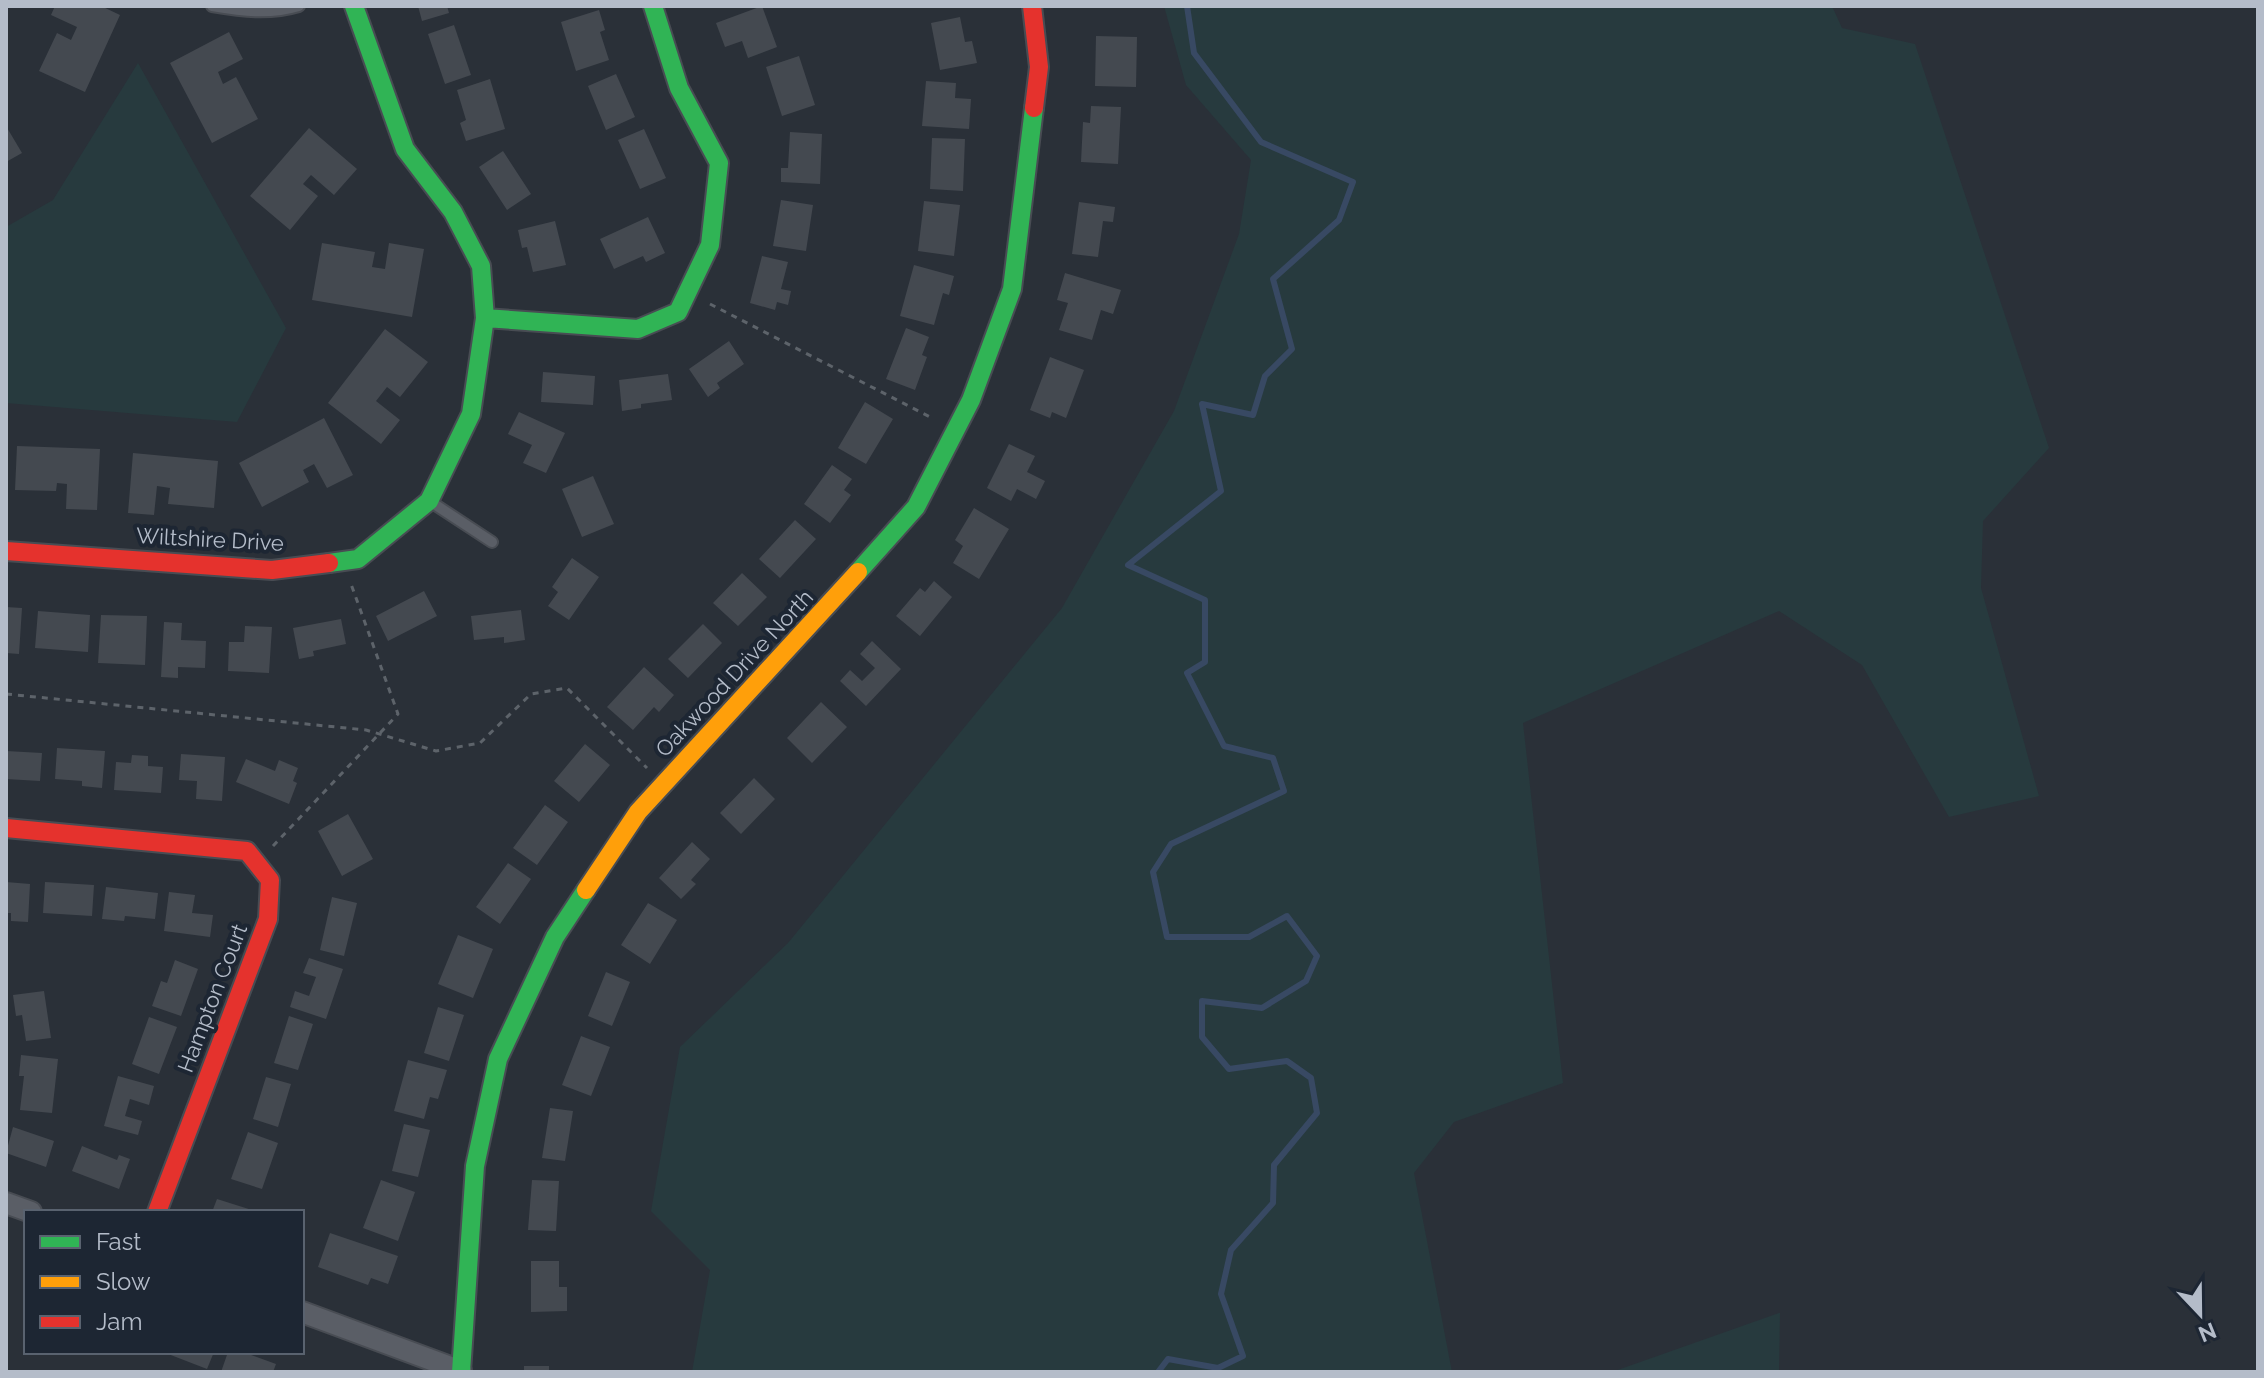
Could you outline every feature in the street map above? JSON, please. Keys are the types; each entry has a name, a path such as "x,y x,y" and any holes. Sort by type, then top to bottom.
{"street":[{"name":"Wiltshire Drive","path":"6,551 272,570 358,559 429,501 471,414 485,318 481,266 453,212 405,149 354,6"},
{"path":"485,318 638,329 678,312 710,245 719,163 679,88 653,6"},
{"name":"Oakwood Drive North","path":"461,1371 475,1166 498,1059 555,937 638,812 916,507 971,400 1012,289 1039,67 1032,6"},
{"path":"6,828 247,851 257,864"},
{"name":"Hampton Court","path":"158,1210 268,919 270,880 257,864"},
{"path":"6,1203 25,1210"},
{"path":"304,1313 461,1371"}],"lane":[{"path":"212,6 248,12 280,11 299,6"},
{"path":"429,501 492,542"}],"path":[{"path":"688,292 955,430"},
{"path":"257,864 398,714 342,561"},
{"path":"6,694 380,734 436,751 480,743 531,694 567,688 664,785"}],"green space":[{"path":"1164,6 1832,6 1842,28 1915,44 2049,448 1983,521 1981,588 2039,796 1949,817 1862,665 1779,611 1523,723 1563,1083 1454,1122 1414,1173 1452,1372 692,1372 710,1270 651,1211 680,1047 788,943 1062,608 1174,411 1239,234 1251,160 1186,85"},
{"path":"138,63 286,328 237,422 6,403 6,227 53,200"},
{"path":"1779,1313 1779,1372 1612,1372"}],"building":[{"path":"55,6 101,6 120,15 85,92 39,71 57,33 71,40 77,27 51,15"},
{"path":"418,6 447,6 449,13 422,21"},
{"path":"762,6 777,47 748,58 742,41 725,47 716,23"},
{"path":"599,10 605,30 600,32 609,60 576,71 561,22"},
{"path":"960,17 965,42 972,41 977,63 940,70 931,23"},
{"path":"454,25 471,75 445,84 428,34"},
{"path":"229,32 243,59 218,72 223,84 236,77 258,119 212,143 170,63"},
{"path":"1096,36 1137,37 1136,87 1095,86"},
{"path":"799,56 815,105 782,116 766,67"},
{"path":"616,74 635,117 606,130 588,86"},
{"path":"490,79 505,129 466,141 460,123 466,120 457,90"},
{"path":"926,81 956,83 955,98 971,99 969,129 922,126"},
{"path":"1091,106 1121,107 1118,164 1081,162 1083,122 1090,123"},
{"path":"6,126 22,153 6,162"},
{"path":"309,128 357,169 334,195 311,175 303,184 318,196 290,230 250,196"},
{"path":"644,129 666,178 640,189 618,140"},
{"path":"790,132 822,134 820,184 781,182 781,168 788,168"},
{"path":"932,138 965,139 963,191 930,189"},
{"path":"503,151 531,194 507,210 479,167"},
{"path":"781,200 813,205 806,251 773,246"},
{"path":"924,201 960,205 954,256 918,251"},
{"path":"1079,202 1115,207 1113,222 1103,221 1098,257 1072,254"},
{"path":"648,217 665,253 646,262 643,256 614,269 600,239"},
{"path":"555,221 566,265 533,272 527,247 522,248 518,230"},
{"path":"322,243 375,252 372,267 385,269 389,243 424,249 412,317 312,300"},
{"path":"762,256 788,262 781,289 791,291 788,305 777,302 775,310 750,303"},
{"path":"914,265 954,276 949,295 943,293 934,325 900,316"},
{"path":"1065,273 1121,290 1113,314 1101,310 1092,340 1059,330 1068,303 1057,300"},
{"path":"906,328 929,337 922,355 927,357 915,390 886,379"},
{"path":"385,329 428,362 400,397 387,387 376,401 400,420 381,444 328,403"},
{"path":"729,341 744,364 717,383 720,388 708,397 689,369"},
{"path":"1050,357 1084,370 1066,418 1052,412 1050,418 1030,410"},
{"path":"543,372 595,376 593,405 541,402"},
{"path":"668,374 672,400 641,404 641,408 622,411 619,380"},
{"path":"865,402 893,419 866,464 838,448"},
{"path":"519,412 565,433 546,473 523,463 532,445 508,434"},
{"path":"324,418 353,475 327,488 314,464 303,470 309,482 262,507 239,463"},
{"path":"1009,444 1035,456 1027,472 1045,481 1036,499 1017,489 1011,501 987,488"},
{"path":"17,446 100,449 97,510 66,509 67,484 57,483 56,491 15,490"},
{"path":"133,453 218,461 214,508 168,504 170,488 157,486 154,515 128,513"},
{"path":"832,465 852,479 844,490 851,495 830,523 804,504"},
{"path":"593,476 614,524 582,537 562,489"},
{"path":"974,508 1009,529 979,579 953,563 963,546 955,540"},
{"path":"795,520 816,539 780,578 759,559"},
{"path":"572,558 599,577 569,620 548,606 558,592 552,587"},
{"path":"742,573 767,597 738,626 713,603"},
{"path":"934,581 952,597 920,636 896,616 920,588 925,592"},
{"path":"424,591 437,616 388,641 376,616"},
{"path":"6,607 22,608 19,654 6,653"},
{"path":"521,610 525,640 504,643 504,637 474,640 471,616"},
{"path":"38,611 90,615 88,652 35,648"},
{"path":"101,615 147,616 145,665 98,663"},
{"path":"341,619 346,644 313,651 314,656 299,659 293,628"},
{"path":"164,622 182,623 181,640 206,641 205,668 178,667 178,678 161,677"},
{"path":"703,624 722,643 688,678 668,659"},
{"path":"245,626 272,627 269,673 228,671 229,642 244,642"},
{"path":"872,641 901,669 866,706 840,681 850,670 862,681 875,668 860,654"},
{"path":"644,667 674,695 659,712 654,707 633,730 607,707"},
{"path":"821,702 847,727 812,763 787,738"},
{"path":"585,744 610,765 579,802 554,781"},
{"path":"57,748 105,751 102,788 82,786 82,781 55,779"},
{"path":"6,751 42,753 40,781 6,779"},
{"path":"181,754 225,757 222,801 196,799 197,781 179,780"},
{"path":"132,755 148,756 148,766 163,767 161,793 114,790 116,762 131,763"},
{"path":"246,759 275,771 279,760 298,768 293,781 297,783 289,804 236,782"},
{"path":"754,778 775,799 741,834 720,813"},
{"path":"545,805 568,822 537,865 513,848"},
{"path":"348,814 373,859 342,876 318,831"},
{"path":"692,842 710,859 691,880 696,884 681,899 659,878"},
{"path":"508,863 531,879 500,924 476,907"},
{"path":"6,882 30,884 28,922 11,921 11,913 6,913"},
{"path":"45,882 94,885 92,916 43,913"},
{"path":"106,887 158,893 155,919 125,916 124,921 102,919"},
{"path":"169,892 195,895 192,913 213,915 210,937 164,931"},
{"path":"332,897 357,903 344,956 320,950"},
{"path":"648,903 677,920 650,964 621,945"},
{"path":"458,935 493,949 473,998 438,984"},
{"path":"309,958 343,969 326,1019 290,1007 295,991 309,996 316,977 303,973"},
{"path":"175,960 198,969 181,1016 152,1006 161,981 167,983"},
{"path":"606,972 630,982 612,1026 588,1016"},
{"path":"44,991 51,1038 26,1041 22,1015 16,1016 13,995"},
{"path":"438,1007 464,1015 449,1061 424,1053"},
{"path":"289,1016 313,1024 298,1070 274,1063"},
{"path":"149,1017 177,1027 159,1074 132,1064"},
{"path":"581,1036 610,1047 591,1096 562,1085"},
{"path":"21,1055 58,1059 52,1113 20,1110 24,1076 19,1076"},
{"path":"408,1060 447,1070 438,1099 430,1097 424,1119 394,1111"},
{"path":"118,1076 154,1086 149,1105 130,1099 125,1116 142,1121 138,1135 104,1126"},
{"path":"266,1077 291,1084 278,1127 253,1119"},
{"path":"550,1108 573,1111 565,1161 542,1158"},
{"path":"404,1124 430,1130 418,1177 392,1171"},
{"path":"13,1127 54,1141 46,1167 6,1153"},
{"path":"248,1132 278,1143 262,1189 231,1179"},
{"path":"82,1146 117,1160 119,1155 130,1159 119,1189 72,1171"},
{"path":"381,1180 415,1192 398,1241 363,1228"},
{"path":"532,1180 559,1181 556,1231 528,1230"},
{"path":"217,1199 252,1210 213,1210"},
{"path":"330,1233 398,1256 388,1284 371,1278 368,1285 318,1267"},
{"path":"531,1261 559,1261 559,1287 567,1287 567,1311 531,1312"},
{"path":"168,1354 213,1354 207,1369"},
{"path":"227,1354 248,1354 276,1364 273,1372 221,1372"},
{"path":"524,1366 549,1366 549,1372 524,1372"}],"waterway":[{"path":"1158,1372 1168,1359 1218,1368 1243,1356 1221,1294 1231,1250 1273,1203 1274,1165 1317,1113 1311,1078 1287,1061 1229,1069 1202,1037 1202,1001 1262,1008 1306,981 1317,956 1287,916 1249,937 1167,937 1153,872 1171,844 1284,791 1273,758 1224,746 1187,673 1205,662 1205,600 1128,565 1221,491 1202,404 1253,415 1265,376 1292,349 1273,279 1339,220 1353,182 1261,142 1194,53 1187,6"}],"traffic: fast":[{"path":"329,563 358,559 429,501 471,414 485,318 481,266 453,212 405,149 354,6"},
{"path":"485,318 638,329 678,312 710,245 719,163 679,88 653,6"},
{"path":"858,572 916,507 971,400 1012,289 1034,108"},
{"path":"461,1372 475,1166 498,1059 555,937 586,890"}],"traffic: slow":[{"path":"586,890 638,812 858,572"}],"traffic: jam":[{"path":"1032,6 1039,67 1034,108"},
{"path":"6,551 272,570 329,563"},
{"path":"6,828 247,851 270,880 268,919 158,1210"}]}
